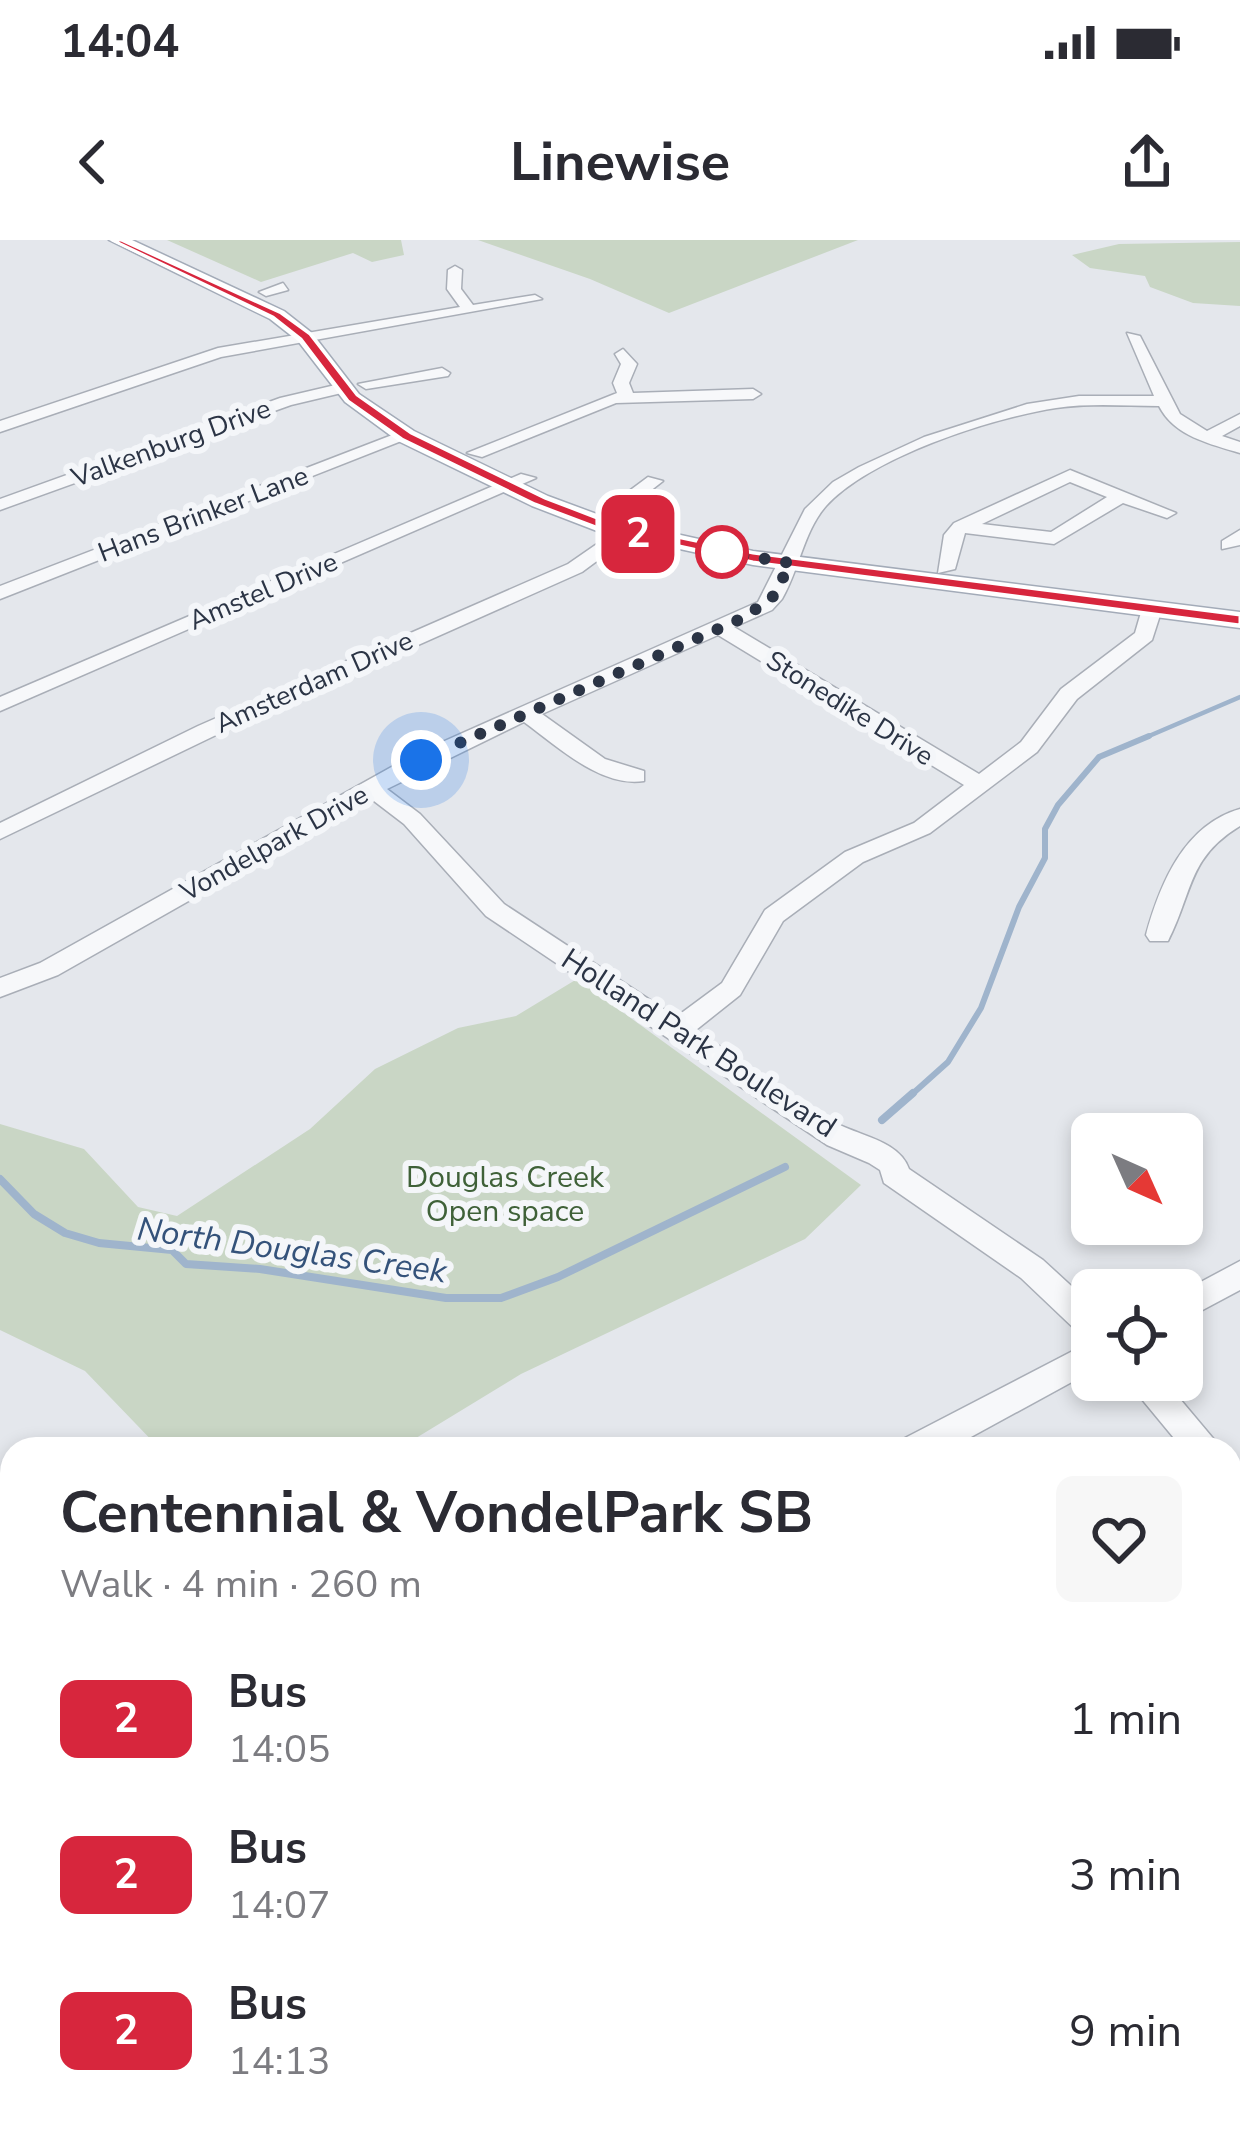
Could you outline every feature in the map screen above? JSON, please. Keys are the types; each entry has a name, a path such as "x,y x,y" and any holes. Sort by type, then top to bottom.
{"main road":[{"path":"118,240 243,295 316,335"},
{"path":"147,240 275,290 355,386 406,436 619,522 793,556 1240,620"},
{"path":"355,386 476,453 516,482"},
{"path":"793,556 945,568 1240,606"}],"street":[{"path":"454,270 455,294 468,309"},
{"path":"0,427 69,398 218,353 535,299"},
{"path":"1132,336 1163,401 1179,423 1240,448"},
{"path":"623,354 629,364 621,383 626,395"},
{"name":"Valkenburg Drive","path":"0,505 286,400 442,373"},
{"path":"476,453 626,395 753,394"},
{"name":"Vondelpark Drive","path":"0,988 49,969 372,788 765,606 818,503 844,481 880,462 1035,407 1079,401 1163,401"},
{"path":"1208,437 1240,419"},
{"name":"Hans Brinker Lane","path":"0,593 406,436"},
{"path":"945,568 953,535 961,526 1070,475 1166,513"},
{"path":"0,476 29,494"},
{"name":"Amsterdam Drive","path":"0,832 206,730 575,568 654,481"},
{"name":"Amstel Drive","path":"0,705 516,482"},
{"path":"961,526 1054,538 1121,496"},
{"path":"680,1029 730,988 774,916 854,857 922,828 1039,738 1069,694 1145,636 1152,609"},
{"name":"Stonedike Drive","path":"721,628 899,744 980,784"},
{"path":"526,713 597,764 636,776"},
{"name":"Holland Park Boulevard","path":"372,788 412,819 495,910 837,1136 846,1155 880,1176 896,1175 1032,1269 1071,1305"},
{"path":"1159,935 1184,860 1205,837 1240,816"},
{"path":"1203,1296 1240,1274"},
{"path":"939,1437 1071,1366"},
{"path":"1162,1401 1194,1437"}],"green space":[{"path":"167,240 401,240 404,255 372,262 353,253 261,282"},
{"path":"478,240 858,240 669,313"},
{"path":"1240,242 1240,306 1193,303 1150,287 1145,276 1090,268 1072,255 1119,244"},
{"name":"Douglas Creek Open space","path":"577,979 861,1185 805,1239 521,1374 418,1437 148,1437 85,1371 0,1330 0,1124 84,1149 138,1207 177,1216 310,1129 375,1069 458,1028 516,1016"}],"waterway":[{"name":"North Douglas Creek","path":"1149,736 1240,697"},
{"name":"North Douglas Creek","path":"910,1096 948,1062 981,1008 1019,907 1045,858 1045,829 1058,805 1099,757 1149,736"},
{"name":"North Douglas Creek","path":"1142,739 1149,736"},
{"name":"North Douglas Creek","path":"882,1120 913,1093"},
{"name":"North Douglas Creek","path":"0,1179 34,1214 65,1233 99,1243 172,1250 186,1264 260,1269 446,1298 501,1298 558,1277 785,1167"}],"bus line":[{"name":"2","path":"118,240 277,315 305,337 352,398 406,436 540,501 606,526 753,558 1240,620"}],"route":[{"path":"421,760 743,618 772,598 791,563 716,551 722,552"}]}
